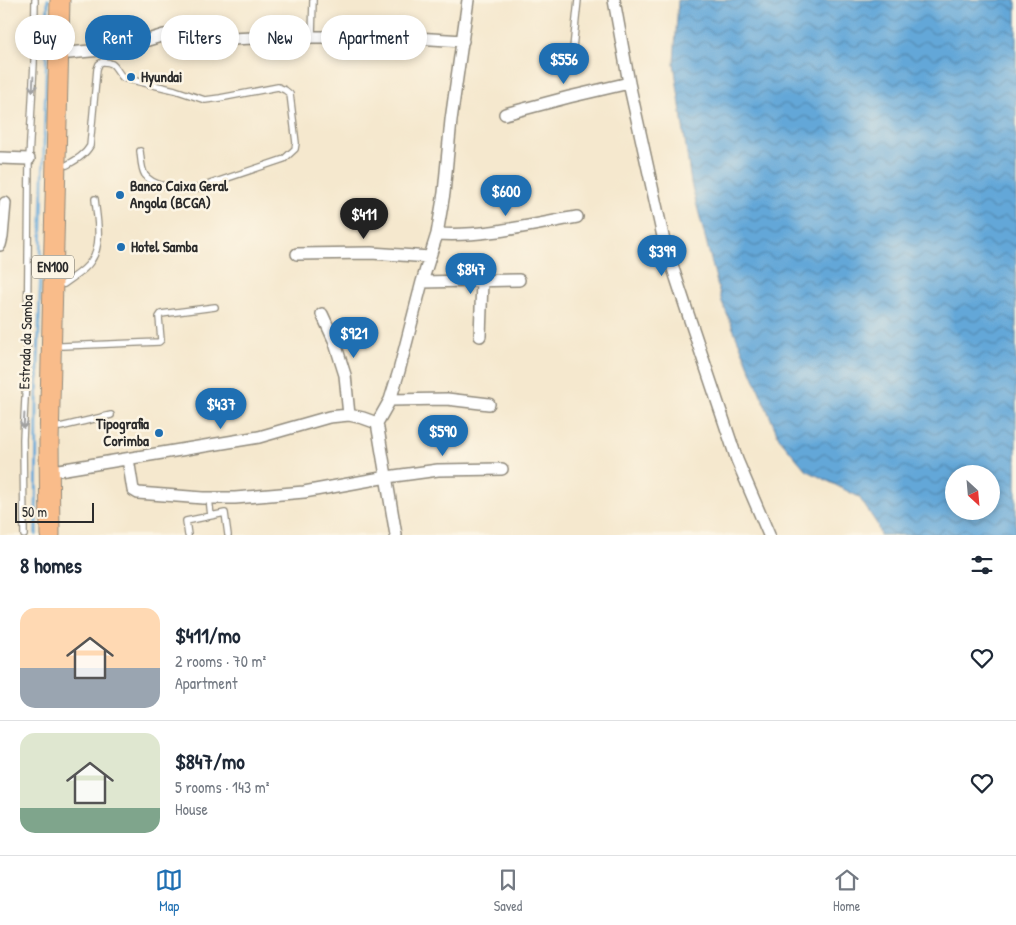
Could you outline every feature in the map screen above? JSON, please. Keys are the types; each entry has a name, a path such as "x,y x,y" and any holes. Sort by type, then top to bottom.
{"main road":[{"name":"Estrada da Samba","path":"50,535 49,433 60,0"},
{"name":"EN100","path":"70,0 70,15"},
{"name":"EN100","path":"60,535 59,470 69,60"}],"street":[{"path":"396,535 377,423 390,400 437,234 444,193 451,120 468,0"},
{"path":"614,0 629,83 664,240 738,460 769,535"},
{"path":"75,52 122,48 158,37 177,34 229,39 400,37 463,40"},
{"path":"505,114 629,83"},
{"path":"0,158 29,159"},
{"path":"0,245 5,203"},
{"path":"437,234 454,235 506,230 577,216"},
{"path":"297,254 371,253 430,257"},
{"path":"422,282 519,280"},
{"path":"480,336 482,281"},
{"path":"322,314 334,340 345,375 349,414"},
{"path":"390,400 447,399 489,404"},
{"path":"59,470 259,437 329,417 349,414 377,423"},
{"path":"128,459 131,485 133,490 138,493 210,498 234,498 304,492 386,476 438,470 502,469"}],"lane":[{"name":"Estrada da Samba","path":"24,535 23,439 29,159 35,0"},
{"path":"312,37 313,0"},
{"path":"574,48 578,0"},
{"path":"67,165 79,158 90,146 97,69 102,62 110,62 123,78 175,90 205,100 278,87 290,94 296,149 284,159 192,190 153,182 146,176 143,170 140,151"},
{"path":"64,284 82,271 91,262 97,251 98,237 95,199"},
{"path":"62,346 159,342 161,340 159,317 161,314 215,307"},
{"path":"60,427 111,415"},
{"path":"210,498 211,516"},
{"path":"188,535 186,521 225,513 228,535"}],"water":[{"path":"678,0 1016,0 1016,535 880,535 877,524 859,497 806,470 779,438 722,302 691,183 674,63"}],"waterway":[{"path":"36,535 37,404 48,0"}],"place":[{"name":"Hyundai","path":"131,77"},
{"name":"Banco Caixa Geral Angola (BCGA)","path":"120,195"},
{"name":"Hotel Samba","path":"121,247"},
{"name":"Tipografia Corimba","path":"159,433"}]}
